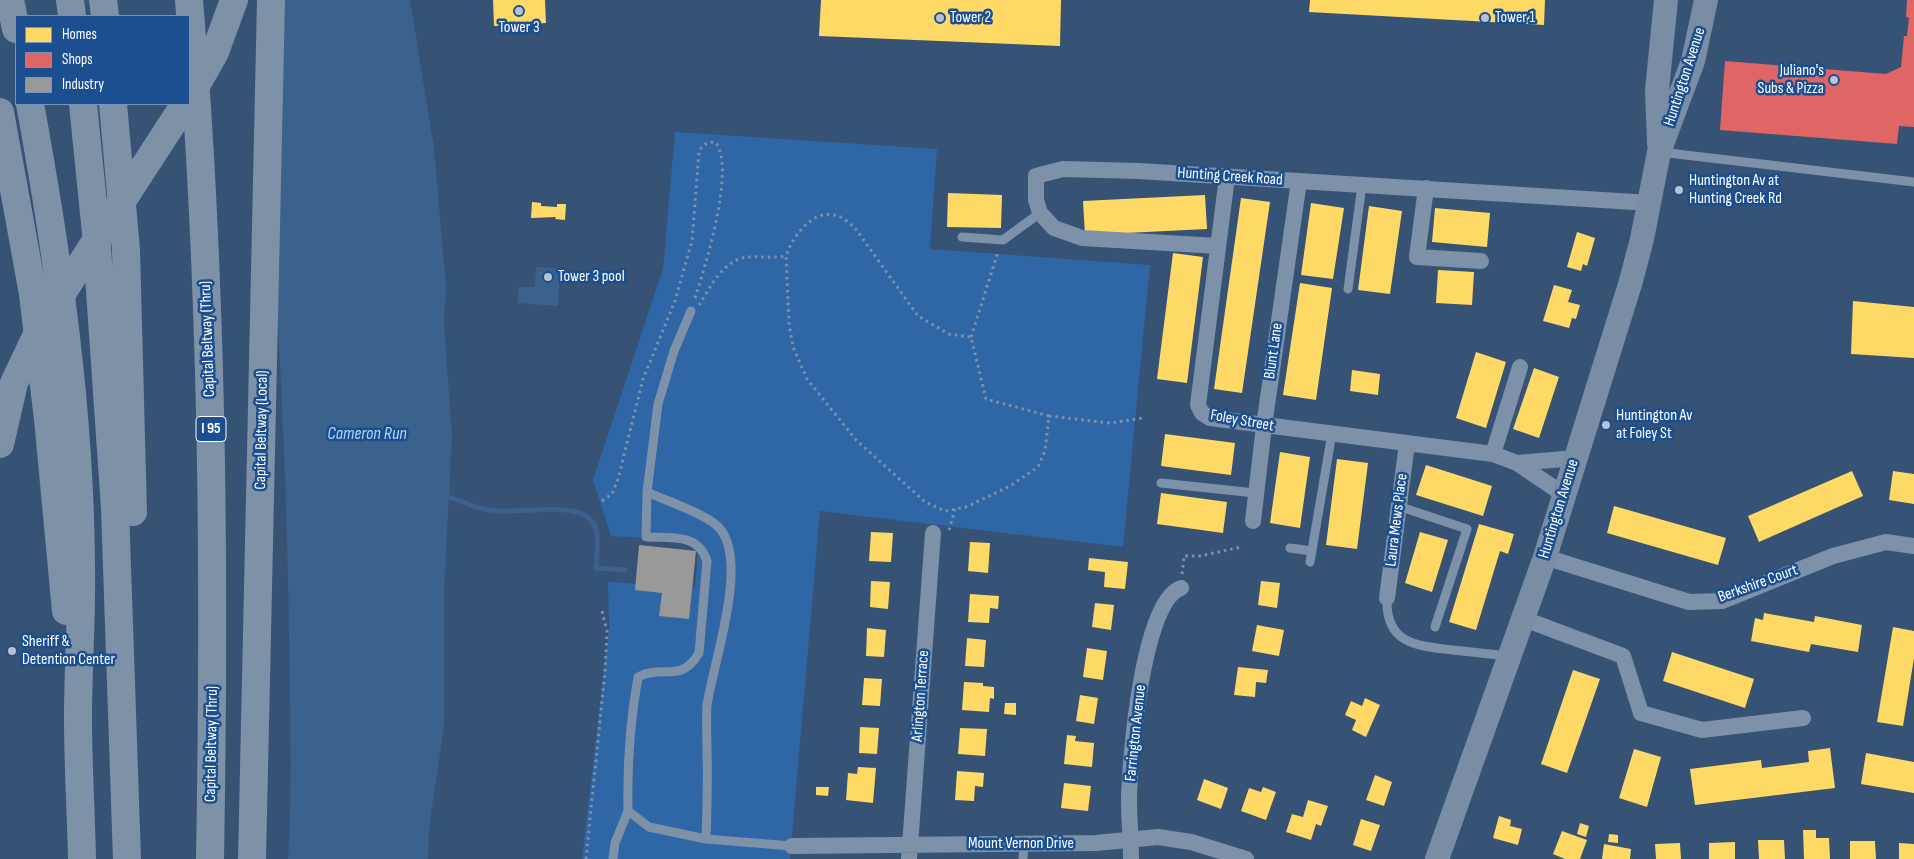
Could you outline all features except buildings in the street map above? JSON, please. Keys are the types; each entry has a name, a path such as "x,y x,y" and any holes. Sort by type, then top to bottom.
{"highway":[{"path":"10,0 15,24"},
{"path":"70,0 72,15"},
{"path":"104,0 105,15"},
{"name":"Capital Beltway (Thru)","path":"189,0 203,205 210,416 212,679 210,859"},
{"path":"190,96 215,52 234,0"},
{"name":"Capital Beltway (Local)","path":"252,859 271,0"},
{"path":"30,105 56,261 75,444 82,565 78,718 82,859"},
{"path":"82,105 96,233 110,429 127,859"},
{"path":"113,105 126,250 134,544 126,809"},
{"path":"0,444 14,383 42,324 185,105"},
{"path":"0,112 33,294 78,718"}],"main road":[{"name":"Huntington Avenue","path":"1659,152 1658,90 1666,0"},
{"name":"Huntington Avenue","path":"1442,858 1545,556 1631,281 1650,202 1659,152 1693,61 1706,0"}],"street":[{"name":"Hunting Creek Road","path":"1040,214 1036,200 1036,176 1063,169 1650,202"},
{"name":"Foley Street","path":"1227,177 1198,404 1202,413 1210,418 1264,426 1493,454 1517,463 1564,494"},
{"name":"Blunt Lane","path":"1253,521 1255,493 1298,181"},
{"path":"1426,188 1417,257 1481,260"},
{"path":"1040,214 1054,228 1082,238 1218,246"},
{"path":"1493,454 1520,368"},
{"name":"Laura Mews Place","path":"1387,598 1407,443"},
{"name":"Foley Street","path":"1517,463 1575,458"},
{"name":"Arlington Terrace","path":"910,852 941,535"},
{"name":"Berkshire Court","path":"1545,556 1689,602 1706,602 1722,601 1845,553 1886,542 1914,546"},
{"name":"Farrington Avenue","path":"1131,859 1129,799 1136,706 1158,618 1166,602 1176,590 1181,588"},
{"path":"1524,618 1623,656 1641,713 1702,730 1803,718"},
{"name":"Mount Vernon Drive","path":"792,846 910,852 1024,851 1158,837 1191,842 1246,859"}],"lane":[{"path":"1659,152 1914,182"},
{"path":"1348,289 1362,185"},
{"path":"962,236 1003,240 1040,214"},
{"path":"613,859 615,843 628,811 629,765 638,677 648,672 673,673 686,670 692,665 699,653 707,561 704,550 697,543 646,537 647,492 658,404 674,351 691,310"},
{"path":"1310,562 1332,434"},
{"path":"1161,483 1255,493"},
{"path":"647,492 706,518 720,528 725,535 729,551 730,577 723,638 707,706 706,839"},
{"path":"1398,506 1467,530 1435,627"},
{"path":"1290,548 1312,551"},
{"path":"1387,598 1386,612 1391,624 1401,636 1415,646 1511,656"},
{"path":"628,811 649,827 706,839 792,846"}],"path":[{"path":"602,501 612,494 618,479 643,379 675,301 692,241 699,151 702,146 715,142 722,153 723,166 720,196 713,236 691,310"},
{"path":"971,337 949,334 918,316 855,228 834,214 818,217 806,224 789,246 786,256 789,324 793,347 806,379 856,440 925,502 945,511 966,507 1010,486 1038,467 1045,451 1049,416"},
{"path":"1003,240 971,337 986,399 1049,416 1110,423 1143,418"},
{"path":"691,310 699,306 729,264 742,258 771,259 786,256"},
{"path":"941,535 955,509"},
{"path":"1181,588 1184,556 1200,556 1241,547"},
{"path":"586,859 605,671 607,631 602,611"}],"shaded area":[{"path":"675,132 937,149 930,249 1150,265 1123,547 820,511 790,859 582,859 609,629 608,582 695,587 699,541 611,536 593,480 663,269"}],"water":[{"name":"Cameron Run","path":"258,0 410,0 434,148 446,286 444,323 452,435 444,593 444,726 429,829 428,859 288,859 291,749 288,559 278,320"},
{"name":"Tower 3 pool","path":"536,267 560,268 558,306 517,303 519,287 535,287"}],"waterway":[{"path":"444,495 492,510 547,509 572,511 582,514 590,519 596,529 598,542 596,568 625,570"}],"place":[{"name":"Tower 3","path":"519,11"},
{"name":"Tower 2","path":"940,18"},
{"name":"Tower 1","path":"1485,18"},
{"name":"Juliano's Subs & Pizza","path":"1834,80"},
{"name":"Huntington Av at Hunting Creek Rd","path":"1679,190"},
{"name":"Tower 3 pool","path":"548,277"},
{"name":"Huntington Av at Foley St","path":"1606,425"},
{"name":"Sheriff & Detention Center","path":"12,651"}]}
